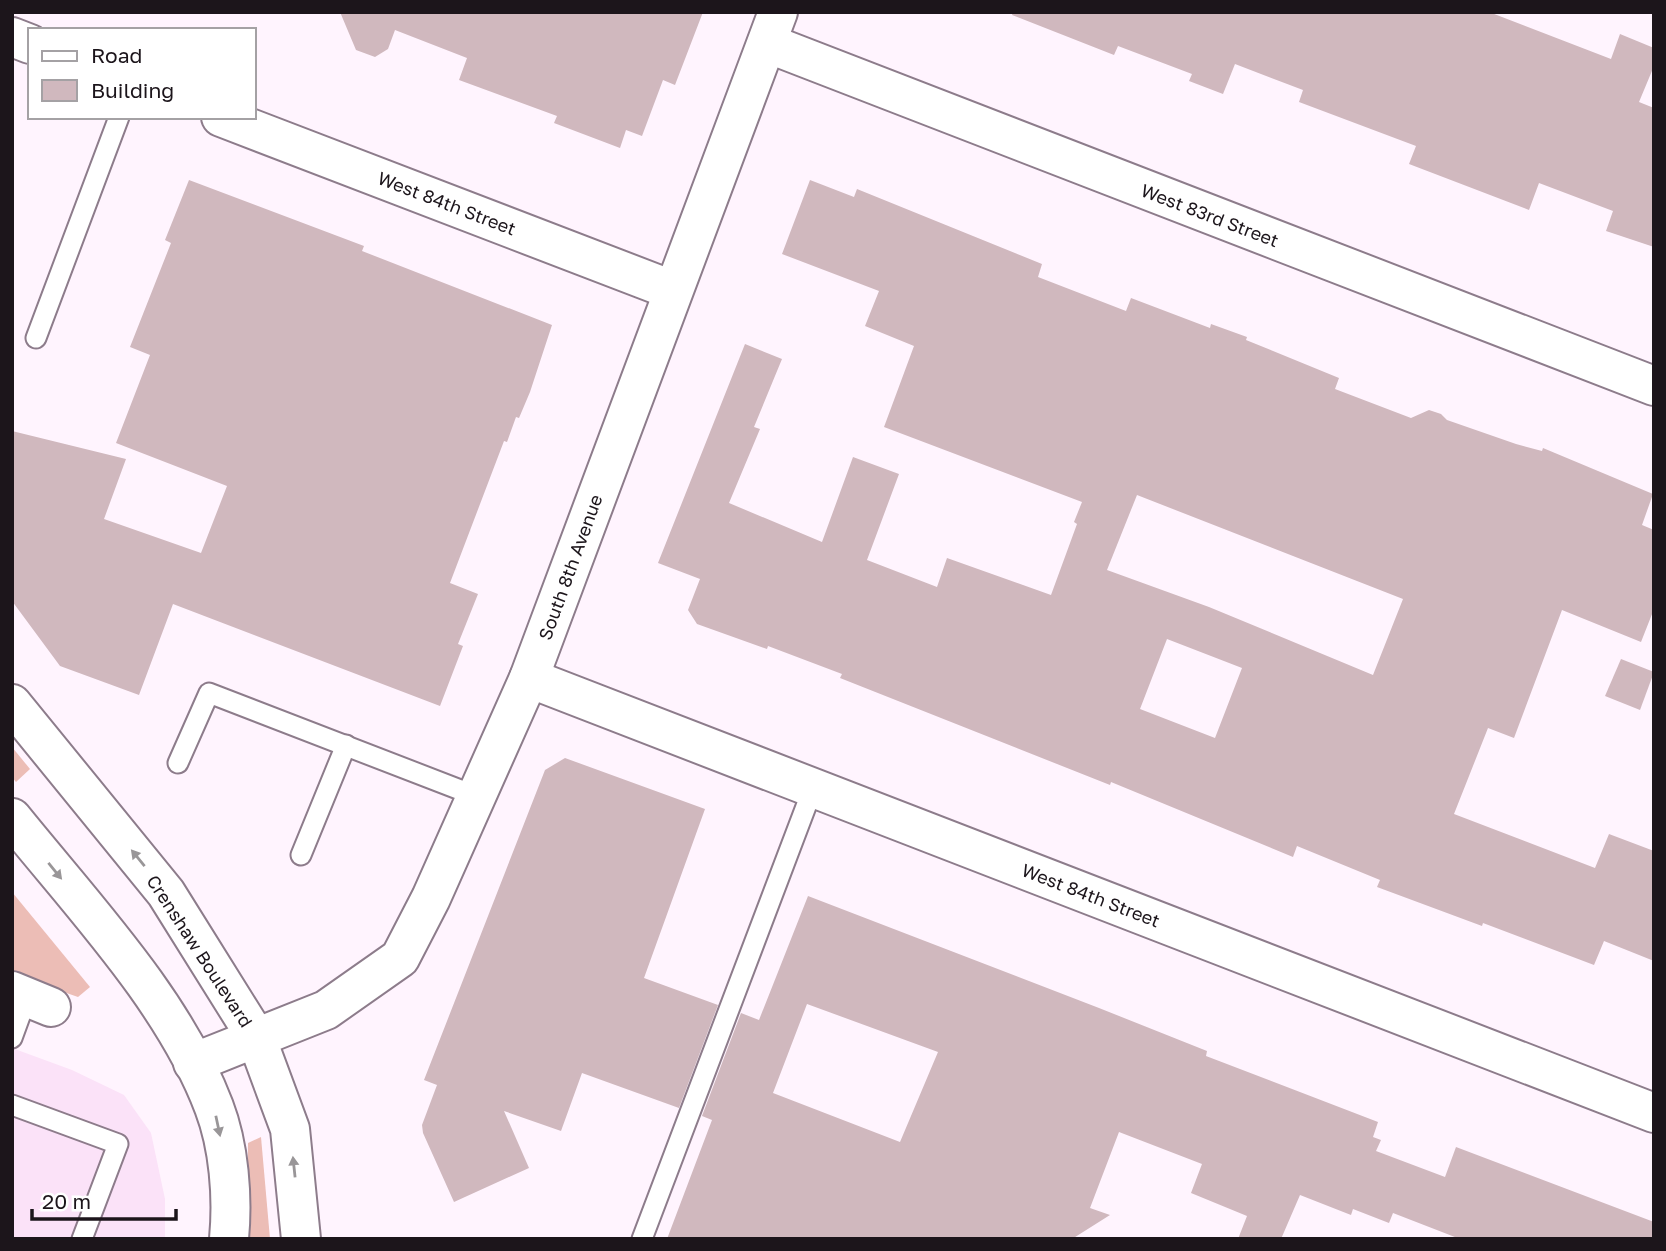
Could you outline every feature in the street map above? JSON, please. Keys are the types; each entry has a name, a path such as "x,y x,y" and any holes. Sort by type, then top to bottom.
{"street":[{"name":"South 8th Avenue","path":"193,1063 335,1005 400,958 529,678 672,290 773,28"},
{"name":"West 83rd Street","path":"773,28 1654,386"},
{"name":"West 84th Street","path":"226,119 672,290"},
{"name":"West 84th Street","path":"529,678 1654,1113"},
{"name":"Crenshaw Boulevard","path":"12,704 166,893 256,1037 290,1129 304,1238"},
{"path":"12,818 127,960 193,1063 215,1108 232,1214 229,1239"}],"lane":[{"path":"36,338 118,119"},
{"path":"178,763 209,693 476,796"},
{"path":"301,855 346,745"},
{"path":"642,1239 813,788"},
{"path":"12,1038 30,998"},
{"path":"12,1105 118,1144 82,1239"}],"shaded area":[{"path":"12,747 30,769 16,782 12,777"},
{"path":"12,892 90,987 78,997 12,974"},
{"path":"12,1048 72,1070 124,1095 151,1133 165,1199 165,1239 12,1239"},
{"path":"261,1137 270,1239 247,1239 248,1143"}],"building":[{"path":"340,12 703,12 675,85 663,80 642,136 626,130 620,148 554,123 557,116 459,80 467,58 395,30 388,49 375,57 356,50"},
{"path":"1013,12 1489,12 1611,59 1620,34 1654,48 1654,66 1639,102 1654,108 1654,247 1606,231 1613,211 1539,183 1529,210 1409,164 1416,146 1299,102 1303,90 1235,64 1223,94 1189,81 1192,74 1118,46 1114,55 1012,15"},
{"path":"189,180 364,246 362,251 552,325 530,392 519,418 516,417 507,442 504,441 450,583 478,594 458,644 463,646 440,706 173,604 139,695 60,666 12,601 12,431 126,459 104,519 201,553 227,486 116,443 150,355 130,347 171,243 165,240"},
{"path":"810,180 854,197 857,189 1042,264 1038,277 1126,311 1131,298 1210,328 1211,324 1339,378 1335,389 1411,418 1429,410 1441,414 1447,420 1516,444 1542,451 1543,448 1653,494 1642,525 1654,530 1654,609 1641,642 1562,610 1514,738 1488,728 1454,814 1595,868 1609,834 1654,851 1654,961 1604,941 1594,965 1483,923 1482,926 1377,887 1380,880 1297,846 1293,857 1111,782 1110,785 840,678 842,674 768,646 767,649 697,624 688,610 700,579 658,563 745,344 782,359 754,427 760,429 729,503 822,542 853,457 899,474 867,560 937,587 947,558 1051,595 1077,524 1074,522 1082,502 884,427 914,346 865,326 879,291 782,254","holes":["1137,495 1403,599 1373,675 1209,607 1107,570","1167,639 1242,668 1215,738 1140,709"]},
{"path":"1621,659 1654,672 1640,710 1605,696"},
{"path":"565,758 705,809 644,978 718,1005 679,1108 582,1073 561,1131 504,1111 529,1168 454,1202 423,1133 422,1125 437,1085 424,1080 545,770"},
{"path":"808,896 1099,1008 1207,1051 1206,1056 1378,1122 1373,1137 1381,1140 1376,1151 1445,1177 1456,1147 1654,1222 1654,1239 1460,1239 1393,1213 1389,1223 1353,1209 1351,1215 1300,1195 1281,1239 1238,1239 1247,1216 1191,1193 1202,1164 1119,1132 1090,1208 1110,1215 1072,1239 667,1239 712,1120 702,1116 741,1013 759,1020","holes":["807,1004 938,1052 900,1142 773,1093"]}]}
